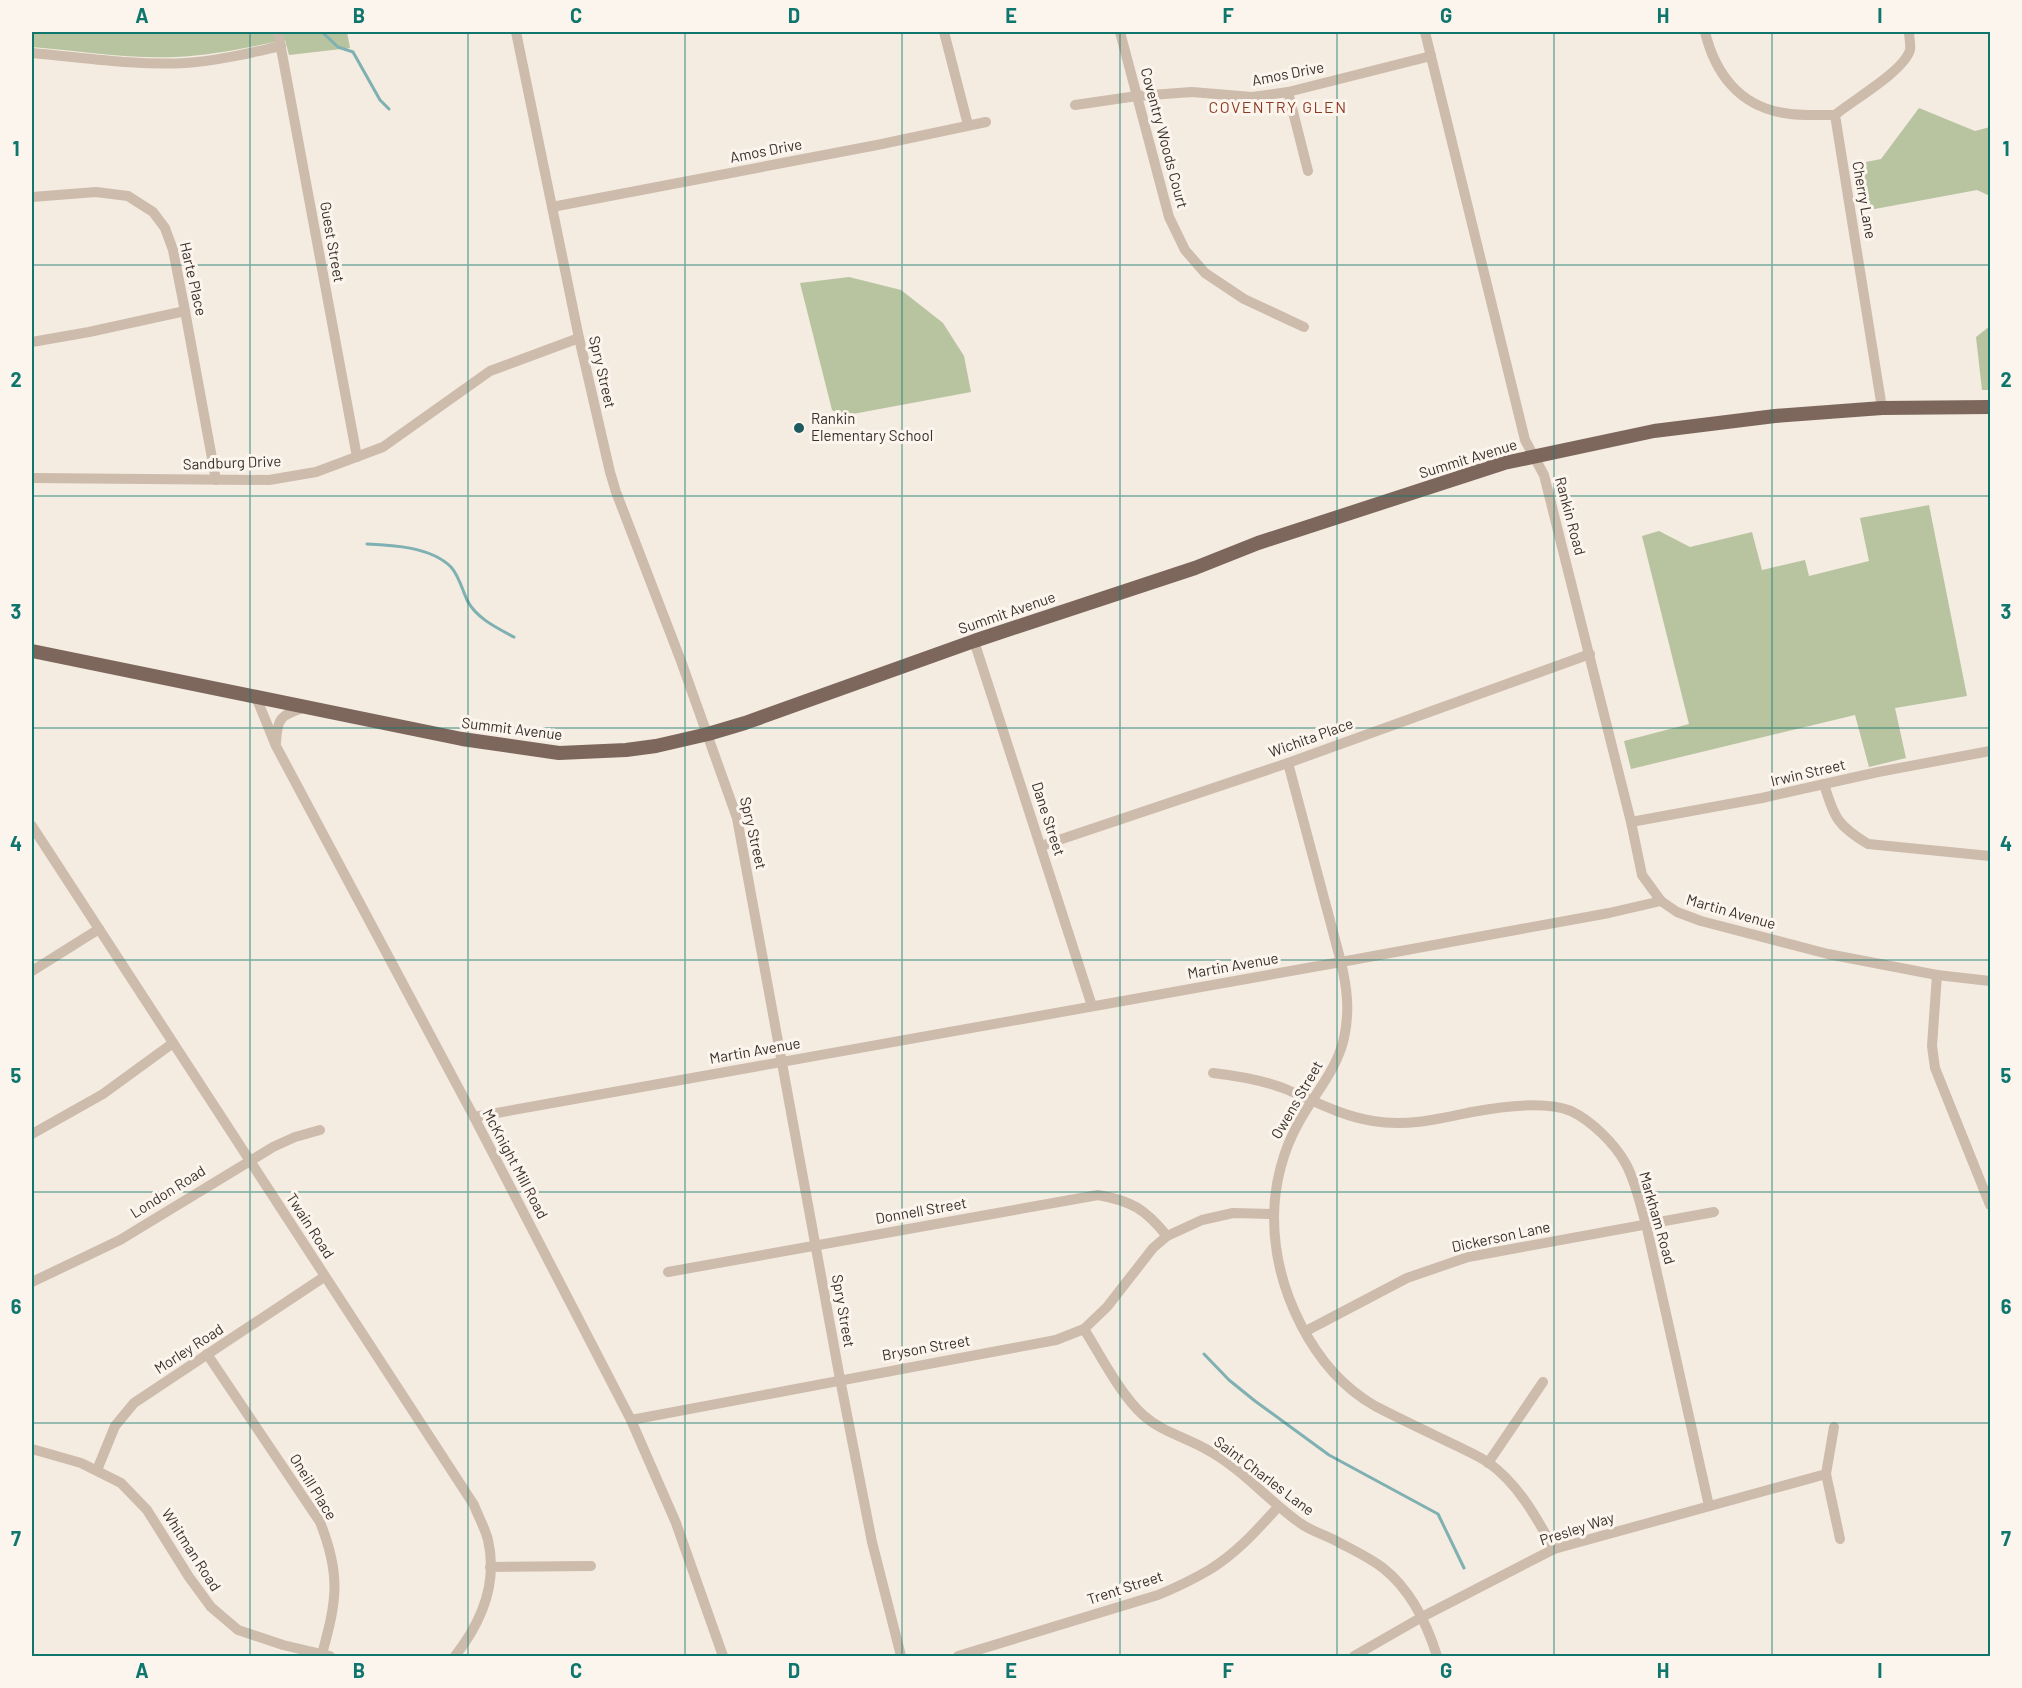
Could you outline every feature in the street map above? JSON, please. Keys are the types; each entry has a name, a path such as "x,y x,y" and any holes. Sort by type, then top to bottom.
{"main road":[{"name":"Summit Avenue","path":"32,651 465,740 559,753 626,750 656,746 745,723 975,641 1195,568 1258,543 1504,463 1654,432 1775,416 1882,408 1990,407"}],"street":[{"name":"Guest Street","path":"278,32 357,457"},
{"name":"Spry Street","path":"516,32 579,338 616,492 708,734 737,818 840,1379 872,1542 901,1656"},
{"path":"944,32 968,125"},
{"name":"Coventry Woods Court","path":"1120,32 1169,217 1185,250 1205,273 1244,299 1304,327"},
{"name":"Rankin Road","path":"1425,32 1525,440 1544,475 1590,654 1642,875 1661,901"},
{"path":"1705,32 1718,69 1730,85 1757,106 1784,113 1835,115 1905,62 1911,49 1909,32"},
{"path":"32,53 155,63 184,63 219,59 281,46"},
{"name":"Amos Drive","path":"1075,105 1137,96 1192,92 1252,97 1288,92 1431,56"},
{"path":"1288,92 1308,171"},
{"name":"Cherry Lane","path":"1835,115 1882,408"},
{"name":"Amos Drive","path":"552,207 878,145 986,122"},
{"name":"Harte Place","path":"32,197 96,192 128,196 153,212 165,228 185,311 216,480"},
{"path":"32,342 185,311"},
{"name":"Sandburg Drive","path":"32,478 269,480 316,472 383,447 490,371 579,338"},
{"name":"Dane Street","path":"975,641 1092,1005"},
{"name":"Wichita Place","path":"1041,846 1288,763 1590,654"},
{"name":"McKnight Mill Road","path":"256,697 276,746 474,1117 631,1420 676,1522 723,1656"},
{"path":"276,746 277,725 280,720 288,714 307,707"},
{"name":"Irwin Street","path":"1631,822 1762,798 1990,751"},
{"name":"Owens Street","path":"1288,763 1341,962 1348,992 1348,1014 1344,1040 1335,1064 1299,1121 1281,1162 1274,1214 1275,1238 1286,1289 1306,1332 1323,1360 1346,1383 1373,1405 1488,1463 1518,1490 1554,1549"},
{"path":"1824,784 1831,810 1839,822 1868,844 1990,856"},
{"name":"Twain Road","path":"32,826 474,1505 488,1539 489,1584 483,1613 468,1640 455,1656"},
{"name":"Martin Avenue","path":"474,1117 1341,962 1609,913 1661,901 1677,912 1701,921 1828,954 1937,975 1990,981"},
{"path":"32,971 99,929"},
{"path":"1937,975 1932,1046 1935,1068 1990,1205"},
{"path":"32,1134 103,1094 172,1043"},
{"name":"Markham Road","path":"1213,1073 1262,1081 1347,1116 1375,1122 1408,1124 1515,1106 1539,1106 1570,1111 1610,1141 1626,1164 1635,1185 1646,1224 1709,1506"},
{"name":"London Road","path":"32,1282 120,1240 249,1160 295,1137 320,1130"},
{"name":"Donnell Street","path":"668,1272 1098,1195 1124,1200 1152,1217 1167,1236"},
{"name":"Dickerson Lane","path":"1306,1332 1407,1278 1436,1266 1468,1257 1714,1212"},
{"path":"1084,1329 1107,1307 1154,1248 1167,1236 1202,1220 1233,1214 1274,1214"},
{"name":"Morley Road","path":"97,1470 115,1426 134,1403 324,1277"},
{"name":"Bryson Street","path":"631,1420 1056,1340 1084,1329"},
{"name":"Saint Charles Lane","path":"1084,1329 1122,1389 1143,1415 1170,1433 1211,1451 1250,1480 1278,1507 1306,1527 1335,1539 1386,1570 1408,1595 1422,1617 1437,1656"},
{"name":"Oneill Place","path":"207,1354 320,1522 329,1545 335,1573 334,1602 326,1655"},
{"path":"1488,1463 1543,1382"},
{"path":"1834,1426 1826,1474 1840,1539"},
{"name":"Whitman Road","path":"32,1449 97,1470 121,1483 147,1510 189,1577 211,1607 238,1630 284,1646 326,1655"},
{"name":"Presley Way","path":"1354,1656 1422,1617 1554,1549 1826,1474"},
{"name":"Trent Street","path":"958,1656 1158,1595 1185,1583 1231,1554 1278,1507"},
{"path":"490,1567 591,1566"}],"green space":[{"path":"32,32 347,32 350,48 289,55 285,40 203,55 139,57 32,47"},
{"path":"1919,108 1975,131 1990,127 1990,196 1977,190 1864,211 1856,164 1881,159"},
{"path":"849,277 901,290 943,323 964,356 971,392 842,416 832,410 800,283"},
{"path":"1990,326 1990,390 1982,390 1976,337"},
{"path":"1929,505 1967,696 1895,708 1906,758 1869,767 1855,715 1631,769 1624,741 1689,724 1642,536 1659,531 1690,547 1752,532 1762,570 1805,560 1809,576 1869,561 1860,518"}],"waterway":[{"path":"322,32 338,47 353,52 380,100 389,109"},
{"path":"367,544 411,548 443,560 454,571 467,600 476,612 487,622 514,637"},
{"path":"1204,1354 1229,1380 1329,1455 1438,1514 1464,1568"}],"place":[{"name":"Rankin Elementary School","path":"799,428"}],"district":[{"name":"COVENTRY GLEN","path":"1278,107"}]}
